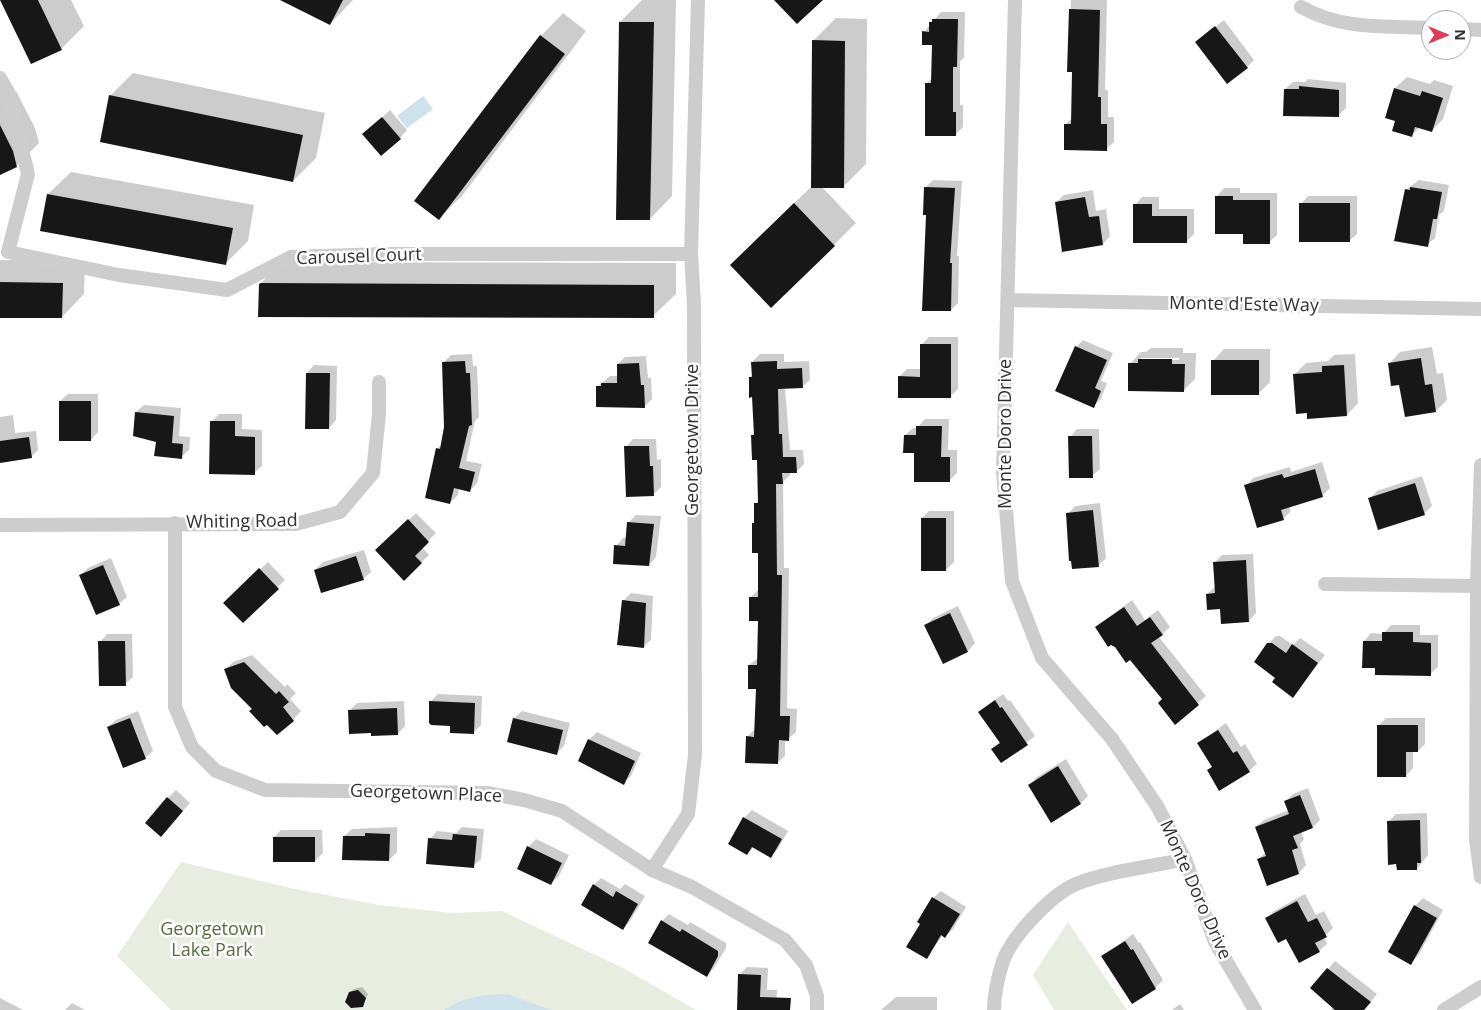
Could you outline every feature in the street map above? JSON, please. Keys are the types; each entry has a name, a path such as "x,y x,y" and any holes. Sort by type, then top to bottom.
{"street":[{"name":"Georgetown Drive","path":"652,870 688,814 695,756 694,304 691,254 698,0"},
{"name":"Monte Doro Drive","path":"1015,0 1003,474 1012,581 1042,658 1112,739 1157,806 1185,859 1215,942 1255,1010"},
{"path":"1301,6 1320,18 1348,24 1421,28"},
{"name":"Carousel Court","path":"0,78 8,92 28,174 8,252 119,275 227,290 291,257 385,254 691,254"},
{"name":"Monte d'Este Way","path":"1008,300 1481,309"},
{"name":"Whiting Road","path":"0,525 296,524 340,512 373,474 379,414 379,382"},
{"path":"1481,464 1477,586 1476,840 1481,877"},
{"name":"Georgetown Place","path":"175,523 176,707 192,747 216,771 265,790 487,793 524,800 562,811 652,870 692,887 785,940 806,965 817,996 817,1010"},
{"path":"1325,584 1477,586"},
{"path":"994,1010 994,996 1004,959 1026,926 1047,904 1075,885 1092,879 1185,859"},
{"path":"1444,1010 1481,986"}],"green space":[{"name":"Georgetown Lake Park","path":"181,862 295,889 379,905 452,913 502,911 623,968 696,1010 171,1010 117,956"},
{"path":"1068,922 1127,1010 1054,1010 1033,975"}],"water":[{"path":"423,96 433,109 407,128 397,116"},
{"path":"507,994 551,1010 444,1010 474,997"}],"building":[{"path":"0,0 38,0 62,50 31,64"},
{"path":"280,0 343,0 330,25"},
{"path":"774,0 823,0 797,24"},
{"path":"1069,9 1100,10 1098,97 1101,97 1101,124 1107,124 1107,151 1064,150 1064,124 1071,124 1072,72 1067,72"},
{"path":"932,19 958,19 957,67 953,67 953,112 956,112 956,136 925,136 925,83 931,83 932,45 922,45 922,31 929,32 929,22 932,22"},
{"path":"619,22 654,22 650,220 616,220"},
{"path":"1215,26 1248,68 1227,84 1195,42"},
{"path":"540,35 565,54 439,220 414,201"},
{"path":"812,40 845,41 844,188 811,188"},
{"path":"1299,86 1339,90 1339,117 1283,116 1284,89 1299,89"},
{"path":"1394,88 1420,96 1422,91 1443,98 1432,132 1415,127 1412,137 1392,131 1395,121 1385,118"},
{"path":"109,95 303,135 293,182 100,142"},
{"path":"382,117 401,139 381,156 362,134"},
{"path":"0,125 13,151 17,167 0,175"},
{"path":"924,187 955,188 950,263 952,263 951,311 922,311 926,215 923,215"},
{"path":"1410,187 1442,192 1437,219 1433,219 1428,247 1394,241 1405,189 1410,190"},
{"path":"47,194 233,228 226,265 40,231"},
{"path":"1215,196 1233,196 1233,200 1270,200 1270,244 1243,244 1243,234 1215,234"},
{"path":"1085,197 1089,217 1099,216 1103,245 1062,252 1055,202"},
{"path":"794,203 835,246 771,308 730,265"},
{"path":"1299,203 1350,203 1350,242 1299,242"},
{"path":"1133,204 1152,204 1152,216 1187,216 1187,243 1133,243"},
{"path":"0,282 63,283 62,318 0,318"},
{"path":"259,284 654,285 654,318 258,317"},
{"path":"920,344 951,344 951,398 898,398 898,376 920,377"},
{"path":"1075,346 1107,360 1095,388 1101,391 1094,408 1055,391"},
{"path":"1421,358 1425,385 1432,384 1436,412 1405,417 1399,385 1391,386 1388,363"},
{"path":"1138,359 1172,359 1172,364 1185,364 1184,392 1128,391 1128,363 1138,363"},
{"path":"1211,360 1259,360 1259,395 1211,395"},
{"path":"465,361 466,373 470,373 472,425 469,426 459,468 475,472 470,492 454,488 450,504 425,498 436,448 440,449 444,427 442,362"},
{"path":"777,361 777,369 802,368 803,388 778,389 779,434 782,434 783,457 796,457 797,473 782,473 783,484 776,484 777,575 782,575 780,716 790,716 789,741 779,740 778,764 745,763 746,736 754,737 756,689 748,689 748,665 757,665 758,621 749,621 749,597 758,597 758,553 752,553 752,523 754,523 754,503 758,503 757,460 752,460 751,435 754,435 752,397 749,398 749,377 752,377 751,362"},
{"path":"639,363 641,385 644,385 645,408 596,407 596,386 601,386 601,383 617,383 617,364"},
{"path":"1344,365 1347,416 1307,419 1307,413 1296,414 1293,374 1322,372 1322,366"},
{"path":"306,373 330,373 329,429 305,429"},
{"path":"59,401 91,401 91,441 59,441"},
{"path":"135,412 174,416 172,443 183,444 182,459 154,456 156,442 133,436"},
{"path":"210,421 235,421 235,436 255,437 255,475 209,474"},
{"path":"916,426 942,426 941,457 950,457 950,482 914,482 914,453 903,453 904,435 916,435"},
{"path":"1068,436 1092,436 1093,478 1069,478"},
{"path":"29,437 32,458 0,463 0,441"},
{"path":"624,446 649,446 650,466 653,466 654,496 626,497"},
{"path":"1315,469 1323,497 1281,510 1284,520 1257,528 1244,485 1282,474 1284,478"},
{"path":"1415,483 1425,515 1378,530 1368,498"},
{"path":"1093,510 1099,567 1072,569 1071,561 1069,561 1066,513"},
{"path":"921,518 946,518 946,571 921,571"},
{"path":"408,519 429,542 415,556 422,563 404,581 375,550"},
{"path":"627,522 654,524 649,566 613,564 614,545 625,546"},
{"path":"356,556 364,580 321,593 314,570"},
{"path":"1246,560 1249,622 1221,624 1220,609 1207,610 1206,594 1215,593 1213,562"},
{"path":"103,565 120,605 96,615 79,575"},
{"path":"259,568 279,589 243,623 223,603"},
{"path":"622,600 646,603 644,648 617,645"},
{"path":"1124,607 1137,626 1150,617 1163,635 1151,643 1199,705 1175,725 1158,703 1162,699 1130,660 1126,663 1115,647 1111,645 1108,647 1095,627"},
{"path":"950,613 968,652 943,664 924,625"},
{"path":"1382,632 1413,632 1413,642 1431,643 1431,676 1375,675 1375,668 1362,668 1363,641 1382,641"},
{"path":"98,641 125,641 126,686 99,686"},
{"path":"1267,643 1272,643 1286,653 1292,644 1318,663 1293,698 1272,682 1275,678 1254,662"},
{"path":"244,662 276,694 279,691 289,702 283,707 294,721 277,735 267,725 264,727 249,711 252,709 231,688 224,669"},
{"path":"995,700 1000,708 1002,707 1028,745 1001,763 991,749 1000,743 978,712"},
{"path":"429,701 475,703 474,734 450,733 450,726 431,725 429,723"},
{"path":"397,708 398,735 371,736 371,733 349,734 348,710"},
{"path":"130,718 146,759 123,768 107,727"},
{"path":"513,718 563,730 557,755 507,742"},
{"path":"1377,725 1418,725 1418,752 1406,752 1406,777 1377,777"},
{"path":"1218,730 1233,753 1237,751 1250,772 1219,791 1207,770 1212,767 1197,743"},
{"path":"588,739 635,761 624,785 578,761"},
{"path":"1058,766 1081,804 1051,823 1028,785"},
{"path":"1300,795 1313,828 1293,836 1298,848 1292,850 1299,874 1267,886 1257,859 1266,856 1255,827 1289,814 1284,801"},
{"path":"167,797 183,811 161,837 145,823"},
{"path":"743,817 782,839 771,858 752,847 747,855 728,844"},
{"path":"1420,820 1421,863 1417,863 1417,870 1397,870 1396,864 1388,865 1387,821"},
{"path":"365,833 390,834 389,861 342,860 343,836 365,836"},
{"path":"453,834 477,836 474,868 426,864 428,838 452,840"},
{"path":"273,837 315,837 315,862 273,862"},
{"path":"527,846 562,863 551,885 517,869"},
{"path":"593,884 613,897 616,891 638,904 623,930 581,905"},
{"path":"932,897 960,914 945,938 941,935 927,959 906,947 920,924 917,922"},
{"path":"1297,901 1308,922 1317,918 1327,937 1315,943 1320,952 1299,963 1286,939 1278,943 1265,918"},
{"path":"1414,905 1437,918 1411,965 1388,952"},
{"path":"661,920 680,932 682,929 718,951 718,956 707,977 648,943"},
{"path":"1125,941 1131,950 1133,949 1156,989 1132,1004 1101,956"},
{"path":"1327,968 1371,1002 1364,1010 1335,1010 1310,988"},
{"path":"738,974 761,975 760,997 791,998 790,1010 737,1010"},
{"path":"358,990 366,998 363,1007 351,1008 345,1002 349,992"}]}
